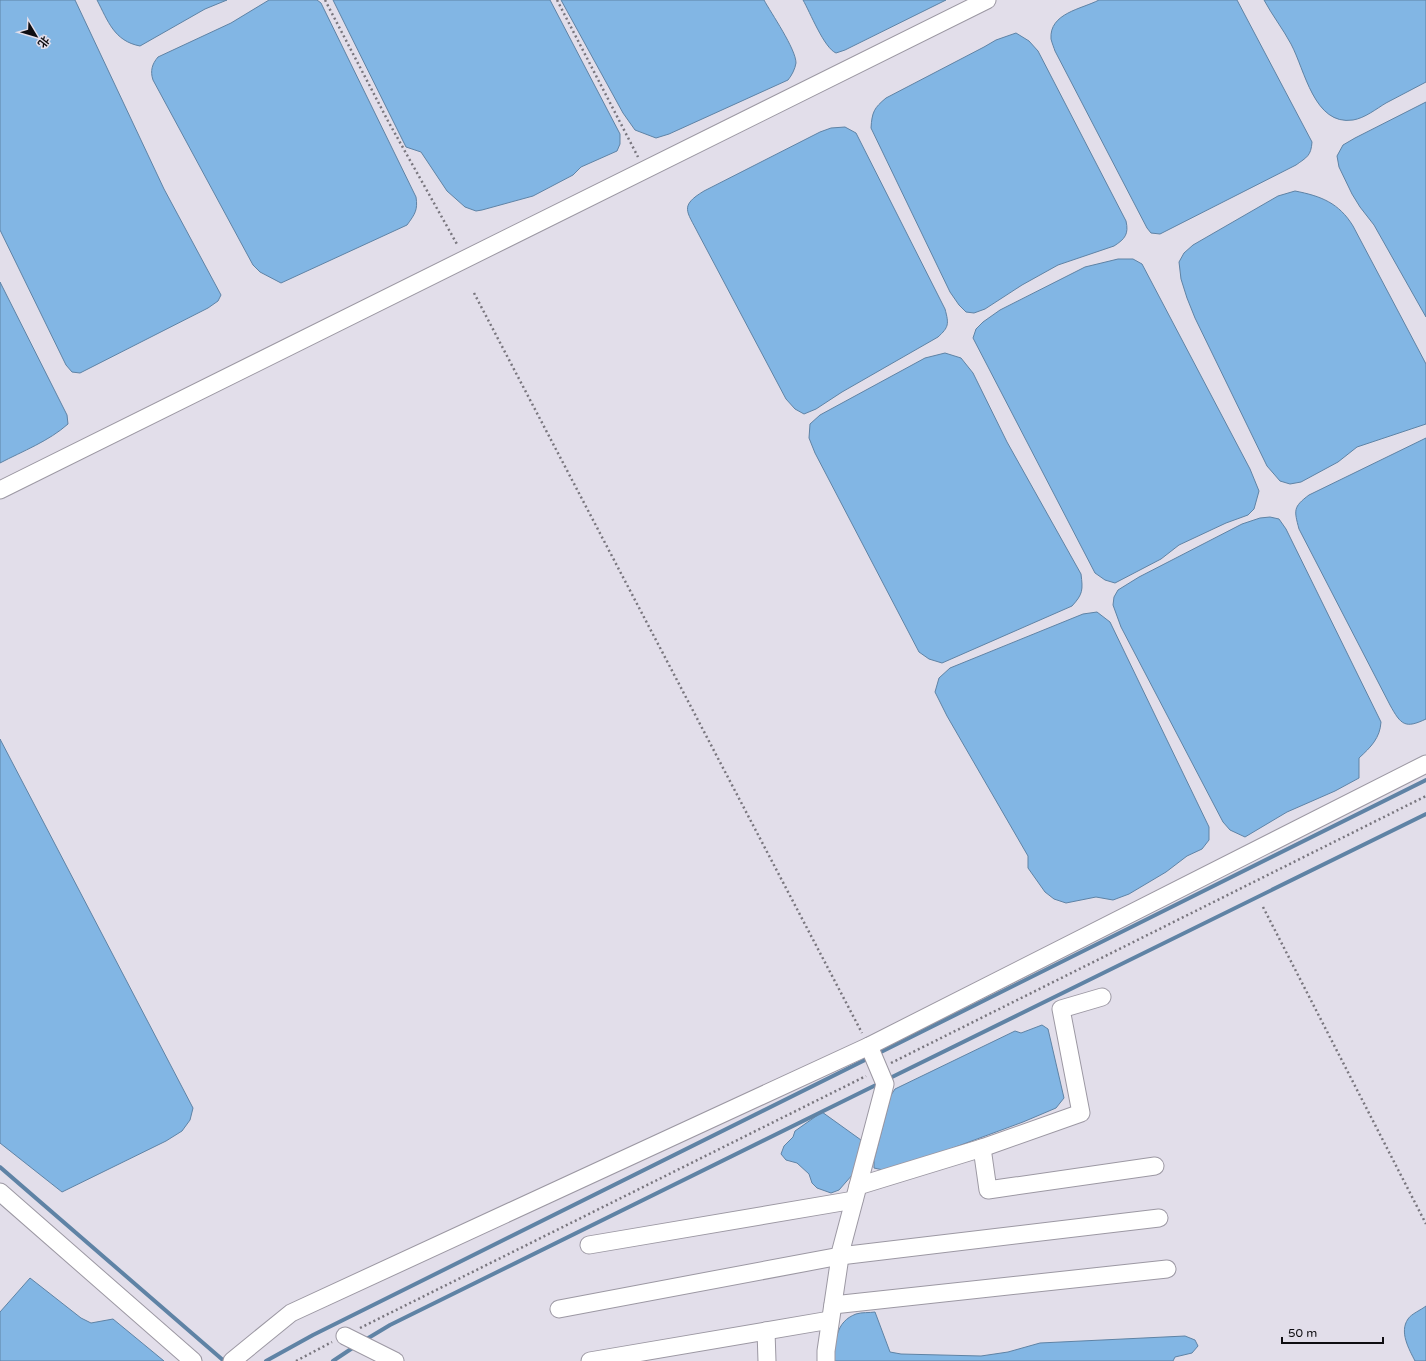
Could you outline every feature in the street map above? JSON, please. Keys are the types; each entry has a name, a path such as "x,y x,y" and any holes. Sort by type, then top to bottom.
{"street":[{"path":"0,490 987,0"},
{"path":"232,1361 291,1313 877,1064 1426,764"},
{"path":"589,1246 856,1193 1081,1113 1061,1009 1102,997"},
{"path":"826,1361 826,1350 840,1256 856,1193 877,1064"},
{"path":"982,1148 988,1190 1155,1166"},
{"path":"0,1192 193,1361"},
{"path":"559,1309 840,1256 1160,1218"},
{"path":"590,1361 666,1355 766,1331 832,1312 1167,1269"},
{"path":"766,1331 767,1361"},
{"path":"355,1341 395,1361"}],"path":[{"path":"326,0 388,121 465,259"},
{"path":"557,0 645,170"},
{"path":"474,293 877,1064"},
{"path":"296,1361 355,1341 401,1306 877,1064 1426,796"},
{"path":"1263,907 1426,1224"}],"water":[{"path":"0,0 75,0 164,189 221,295 218,301 208,308 80,373 72,372 66,365 0,230"},
{"path":"97,0 227,0 205,9 140,46 124,40 118,35 113,29"},
{"path":"269,0 317,0 321,3 417,201 415,212 407,225 281,283 260,272 253,265 153,80 152,74 154,62 158,57 231,23"},
{"path":"333,0 550,0 620,134 620,144 617,151 581,167 573,175 533,196 476,211 465,207 447,191 421,152 406,147"},
{"path":"561,0 764,0 792,49 796,65 788,80 669,134 656,138 635,130 623,113"},
{"path":"803,0 946,0 845,50 836,53 831,50 822,37"},
{"path":"1099,0 1237,0 1312,142 1311,150 1308,156 1296,165 1160,234 1151,233 1147,228 1055,51 1051,39 1052,30 1055,23 1061,18 1076,9"},
{"path":"1264,0 1426,0 1426,82 1357,119 1340,120 1329,114 1320,105 1313,94 1291,44"},
{"path":"1016,33 1029,41 1038,51 1126,221 1127,229 1125,236 1114,246 1058,265 1022,285 985,309 974,313 966,312 950,292 871,128 872,118 876,108 886,98 996,40"},
{"path":"1426,102 1426,317 1374,225 1352,194 1339,167 1337,156 1343,145"},
{"path":"845,127 856,133 945,309 947,325 938,337 842,392 816,409 804,414 795,409 786,399 688,214 688,205 696,196 704,191 820,132 831,128"},
{"path":"1295,191 1321,198 1335,206 1348,218 1353,226 1426,364 1426,424 1357,447 1338,462 1301,482 1290,484 1280,481 1267,466 1195,318 1181,279 1179,262 1184,253 1193,245 1278,196"},
{"path":"1118,259 1133,259 1142,264 1250,469 1259,491 1254,509 1248,515 1226,523 1179,545 1161,559 1115,583 1105,580 1095,573 973,338 976,329 1000,310 1085,267"},
{"path":"0,282 67,415 68,424 53,436 0,463"},
{"path":"945,353 961,358 973,373 1007,442 1081,574 1082,584 1080,595 1072,606 942,663 929,659 919,652 815,453 809,438 810,424 820,415 925,358"},
{"path":"1426,438 1426,719 1413,724 1408,724 1404,723 1397,717 1390,705 1299,529 1296,509 1297,506 1309,495"},
{"path":"1270,517 1279,519 1286,529 1381,722 1377,738 1359,758 1359,778 1335,791 1287,812 1245,837 1230,830 1223,822 1121,627 1113,605 1114,597 1118,590 1139,577 1242,524 1260,518"},
{"path":"1097,612 1110,622 1209,827 1209,840 1202,849 1187,856 1166,872 1129,894 1113,900 1096,897 1066,903 1054,899 1045,892 1028,868 1028,856 947,716 935,692 939,678 950,668 1083,614"},
{"path":"0,739 193,1108 190,1120 182,1131 166,1141 62,1192 0,1143"},
{"path":"1042,1025 1048,1029 1064,1098 1056,1108 1023,1122 896,1169 883,1170 874,1168 874,1160 891,1095 895,1089 1015,1031 1021,1033"},
{"path":"822,1112 861,1140 853,1174 839,1190 831,1193 817,1188 812,1183 809,1174 797,1163 786,1160 781,1154 784,1146 793,1137 795,1131"},
{"path":"30,1278 81,1318 91,1323 113,1319 164,1361 0,1361 0,1312"},
{"path":"1426,1306 1426,1361 1415,1361 1406,1340 1404,1329 1405,1324 1411,1315"},
{"path":"875,1312 890,1352 901,1354 981,1356 1008,1352 1040,1343 1185,1336 1195,1340 1198,1346 1192,1353 1175,1357 1173,1361 833,1361 836,1339 840,1327 844,1322 849,1317 856,1314"}],"waterway":[{"path":"877,1054 1426,780"},
{"path":"888,1079 1426,814"},
{"path":"266,1361 313,1335 869,1058"},
{"path":"365,1340 390,1325 880,1083"},
{"path":"0,1167 224,1361"},
{"path":"333,1361 354,1347"}]}
